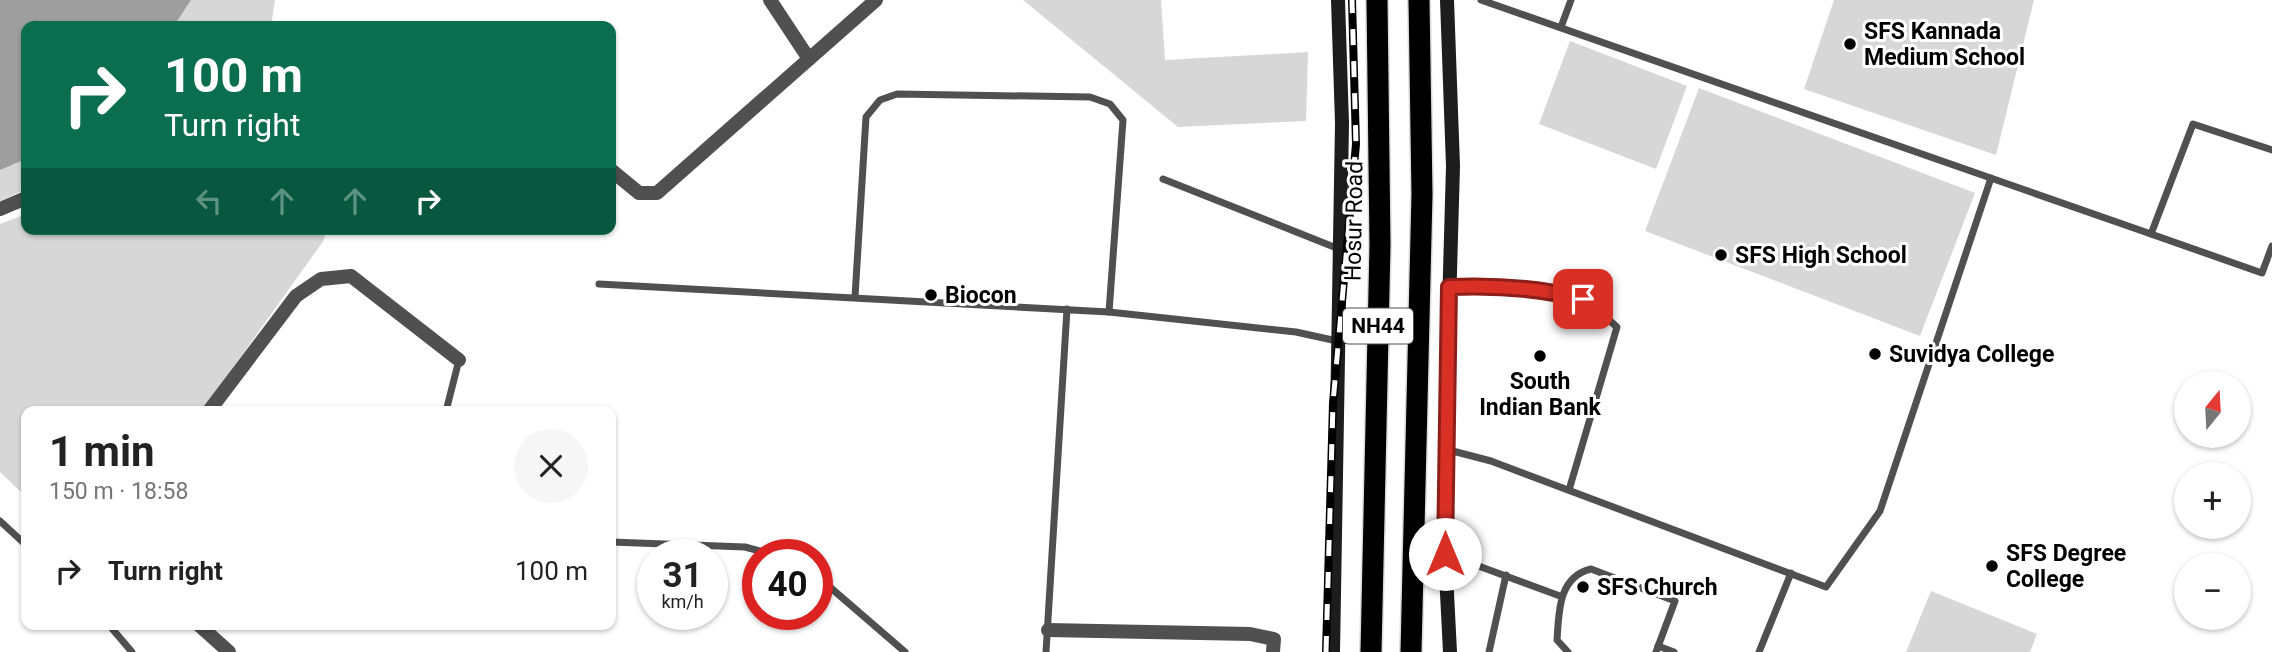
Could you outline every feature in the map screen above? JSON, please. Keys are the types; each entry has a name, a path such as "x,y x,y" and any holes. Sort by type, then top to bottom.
{"highway":[{"name":"Hosur Road","path":"1371,652 1380,245 1377,0"},
{"name":"NH44","path":"1411,652 1422,194 1419,0"}],"street":[{"path":"770,0 809,59"},
{"path":"616,174 639,193 657,193 876,0"},
{"path":"1333,652 1342,123 1338,0"},
{"path":"1447,0 1453,166 1445,449 1445,554 1450,652"},
{"path":"0,209 21,200"},
{"path":"213,406 296,296 321,279 351,276 459,360"},
{"path":"205,630 229,652"},
{"path":"1048,630 1250,634 1273,639 1273,652"}],"lane":[{"path":"1480,0 2272,277"},
{"path":"1561,27 1571,0"},
{"path":"855,297 866,117 880,100 897,94 1090,97 1110,104 1123,120 1109,312"},
{"path":"2151,234 2193,124 2272,150"},
{"path":"1445,449 1491,461 1826,587 1880,511 1991,178"},
{"path":"1163,179 1340,249"},
{"path":"2262,273 2272,246"},
{"path":"599,284 1109,312 1296,332 1338,342"},
{"path":"1449,287 1483,285 1561,293 1583,299 1617,327 1569,490"},
{"path":"1046,652 1068,309"},
{"path":"447,406 459,360"},
{"path":"0,521 21,540"},
{"path":"616,542 742,547"},
{"path":"1445,554 1560,596"},
{"path":"1568,652 1557,640 1560,596 1579,572 1591,569 1675,601 1657,649 1674,652"},
{"path":"1759,652 1791,573"},
{"path":"1489,652 1506,575"},
{"path":"833,590 905,652"},
{"path":"113,630 132,652"}],"shaded area":[{"path":"0,0 191,0 177,21 21,21 21,161 0,170"},
{"path":"191,0 275,0 272,21 177,21"},
{"path":"1023,0 1161,0 1165,60 1308,52 1306,121 1178,127"},
{"name":"SFS Kannada Medium School","path":"1834,0 2034,0 1996,155 1804,89"},
{"path":"1570,41 1687,86 1656,169 1539,124"},
{"path":"1699,88 1975,193 1920,336 1645,231"},
{"path":"21,161 21,191 0,201 0,170"},
{"path":"21,216 21,235 325,235 324,240 206,406 21,406 21,492 0,472 0,224"},
{"path":"1931,591 2037,634 2030,652 1906,652"}],"railway":[{"path":"1326,652 1333,403 1356,144 1352,0"}],"place":[{"name":"SFS Kannada Medium School","path":"1850,44"},
{"name":"SFS High School","path":"1721,255"},
{"name":"Biocon","path":"931,295"},
{"name":"Suvidya College","path":"1875,354"},
{"name":"South Indian Bank","path":"1540,356"},
{"name":"SFS Degree College","path":"1992,566"},
{"name":"SFS Church","path":"1583,587"}],"route":[{"path":"1445,554 1449,287 1483,285 1561,293 1583,299"}]}
